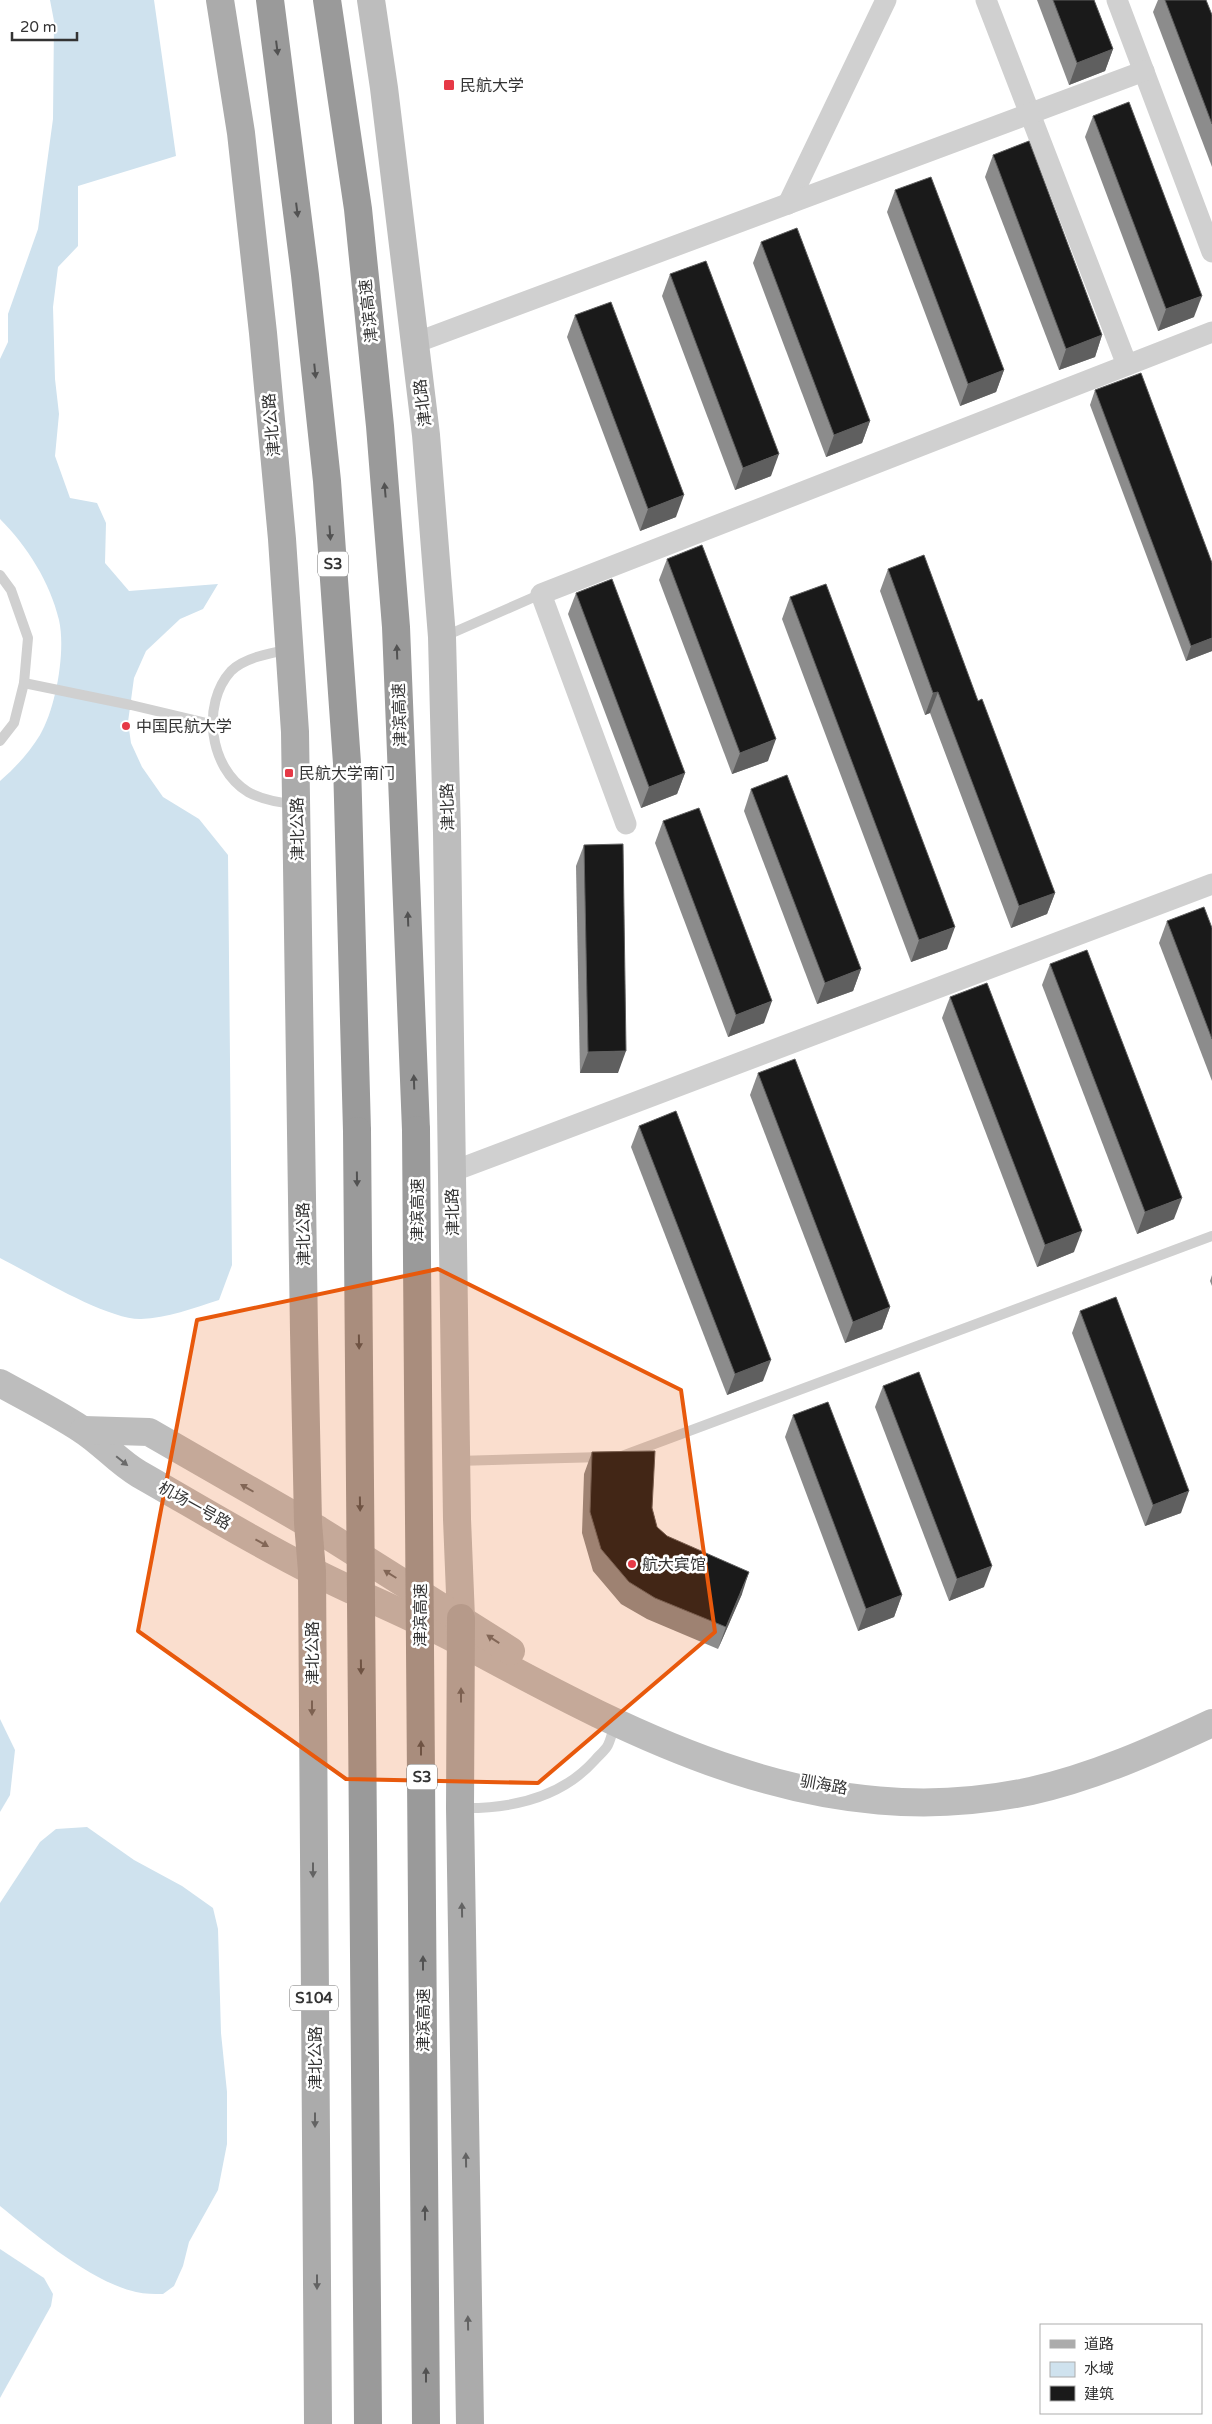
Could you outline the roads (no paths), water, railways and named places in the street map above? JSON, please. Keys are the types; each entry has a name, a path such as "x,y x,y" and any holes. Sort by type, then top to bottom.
{"highway":[{"name":"S3","path":"270,0 305,276 327,481 347,763 357,1131 368,2424"},
{"name":"津滨高速","path":"327,0 358,209 380,426 395,617 416,1130 426,2424"}],"main road":[{"name":"津北公路","path":"220,0 241,134 251,221 282,538 289,650 297,804 314,1526"},
{"name":"津北公路","path":"234,0 254,130 271,277 290,494 307,764 314,1526 312,1571 318,2424"},
{"name":"津北路","path":"371,0 426,435 442,637 447,833 456,1461 461,1630"},
{"name":"机场一号路","path":"0,1383 84,1430 134,1471 312,1571"},
{"name":"机场一号路","path":"84,1430 149,1432 314,1526"},
{"path":"314,1526 461,1630"},
{"path":"312,1571 461,1630"},
{"path":"461,1630 460,1808 470,2424"},
{"name":"驯海路","path":"461,1630 519,1675 618,1718 699,1758 775,1783 837,1796 915,1801 992,1797 1060,1784 1124,1761 1212,1723"},
{"name":"驯海路","path":"618,1718 766,1772 858,1790 922,1792 992,1786 1067,1771 1130,1748 1212,1712"}],"street":[{"path":"788,204 886,0"},
{"path":"986,0 1127,364"},
{"path":"1117,0 1212,252"},
{"path":"415,343 1144,71"},
{"path":"626,824 541,594 1212,332"},
{"path":"451,1172 1212,884"}],"lane":[{"path":"0,575 11,590 28,638 24,684 14,723 0,741"},
{"path":"442,637 541,594"},
{"path":"289,650 273,652 247,661 232,670 217,690 211,724 218,751 230,776 248,792 276,802 297,804"},
{"path":"24,684 131,705 211,724"},
{"path":"456,1461 620,1456 1212,1236"},
{"path":"460,1808 485,1809 507,1806 557,1791 585,1771 608,1746 618,1718"}],"water":[{"path":"50,0 154,0 176,156 78,186 78,246 58,267 53,307 55,379 59,414 55,456 70,498 97,503 106,523 105,563 129,591 218,584 203,609 180,619 146,651 134,678 128,722 131,743 142,767 163,797 199,819 228,855 232,1265 219,1300 171,1315 141,1319 109,1312 90,1304 0,1258 0,781 27,754 46,724 55,695 61,647 59,620 50,592 28,553 0,519 0,359 8,342 8,314 38,229 53,119 54,21"},
{"path":"0,1719 15,1750 10,1795 0,1812"},
{"path":"87,1827 134,1860 182,1886 213,1908 218,1929 221,2033 227,2092 227,2144 218,2190 189,2242 183,2266 174,2286 163,2294 136,2292 119,2287 101,2278 65,2256 0,2206 0,1903 40,1842 56,1829"},
{"path":"0,2249 44,2278 53,2294 51,2306 0,2398"}],"place":[{"name":"民航大学","path":"449,85"},
{"name":"中国民航大学","path":"126,726"},
{"name":"民航大学南门","path":"289,773"},
{"name":"航大宾馆","path":"632,1564"}]}
